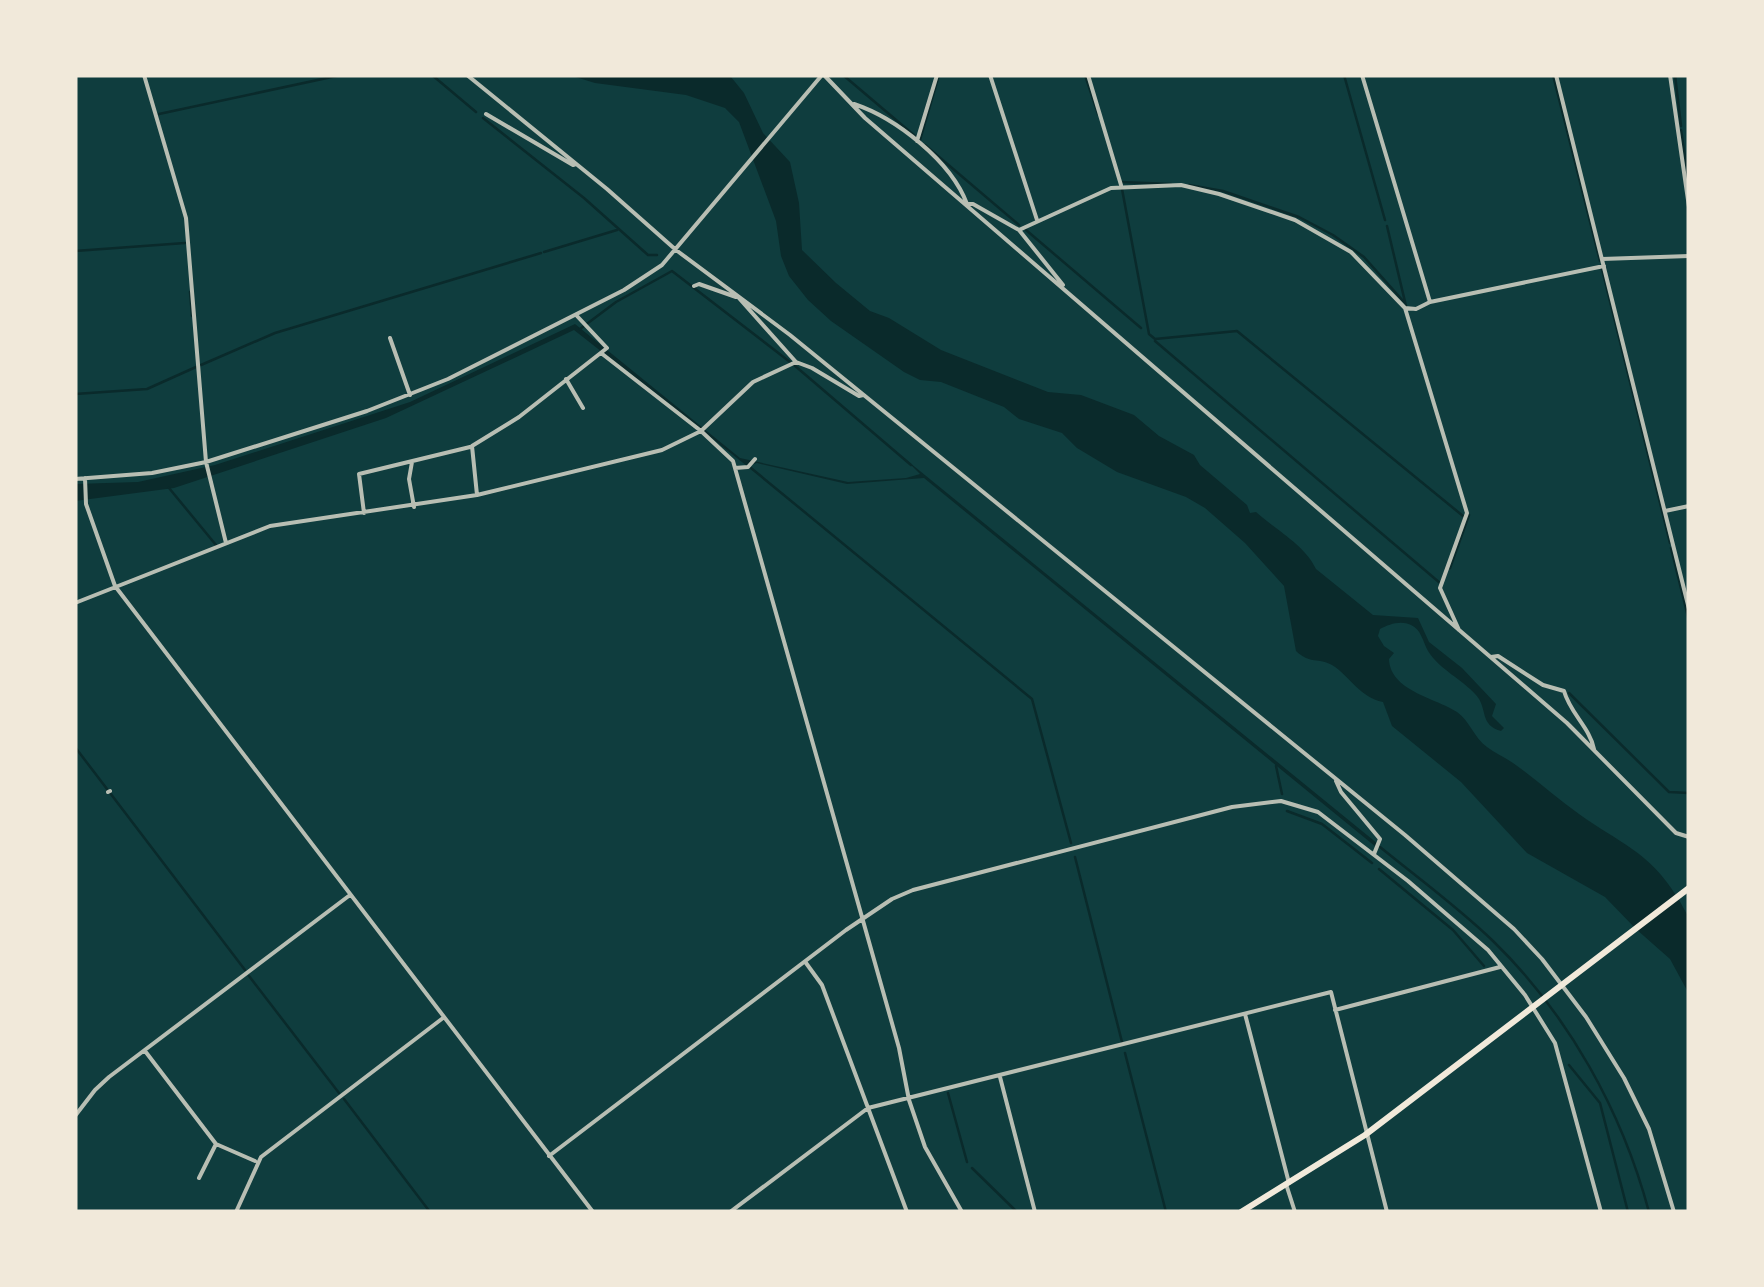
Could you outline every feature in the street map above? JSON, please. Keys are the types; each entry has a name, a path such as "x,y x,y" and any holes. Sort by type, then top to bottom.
{"highway":[{"path":"1241,1212 1365,1134 1689,888"}],"street":[{"path":"144,75 186,218 206,464 226,544"},
{"path":"467,75 864,394 1478,896 1530,944 1564,984 1630,1090 1650,1129 1674,1212"},
{"path":"916,140 936,75"},
{"path":"990,75 1037,220"},
{"path":"1088,75 1122,186"},
{"path":"1362,75 1430,302"},
{"path":"1556,75 1689,609"},
{"path":"1670,75 1689,207"},
{"path":"75,479 206,464 410,395 576,316 644,279 678,248 821,77 1491,657 1594,749 1676,834 1689,837"},
{"path":"854,104 898,126 916,140 934,156 967,204"},
{"path":"486,114 576,164"},
{"path":"1019,230 1099,192 1122,186 1180,185 1220,194 1295,220 1351,252 1405,308 1466,513 1440,588 1459,630"},
{"path":"967,204 1019,230 1062,281 1064,289"},
{"path":"1405,308 1416,309 1430,302 1603,262 1689,256"},
{"path":"695,286 739,296 796,362 858,396 864,394"},
{"path":"576,316 603,351 702,429 735,468 899,1048 909,1100 925,1147 962,1212"},
{"path":"390,338 410,395"},
{"path":"364,513 359,474 472,446 519,418 603,351"},
{"path":"75,603 270,526 477,495 662,450 702,429 753,382 796,362"},
{"path":"566,379 583,408"},
{"path":"472,446 477,495"},
{"path":"413,461 409,478 414,506"},
{"path":"735,468 752,464"},
{"path":"85,480 86,500 114,586 593,1212"},
{"path":"1665,511 1689,506"},
{"path":"1491,657 1498,656 1548,688 1564,691 1594,741 1594,749"},
{"path":"1336,780 1340,792 1379,838 1374,854"},
{"path":"549,1156 881,906 914,890 1258,802 1291,802 1318,812 1466,928 1540,1016 1559,1053 1600,1212"},
{"path":"75,1116 94,1090 350,895"},
{"path":"805,962 822,985 907,1212"},
{"path":"1335,1010 1501,966"},
{"path":"730,1212 868,1108 1330,992 1387,1212"},
{"path":"1244,1014 1295,1212"},
{"path":"236,1212 257,1162 443,1018"},
{"path":"145,1050 216,1144 257,1162"},
{"path":"1000,1077 1035,1212"},
{"path":"199,1178 216,1144"}],"water":[{"path":"569,75 731,77 744,93 763,133 790,162 799,203 802,250 836,283 870,311 889,318 941,350 1048,392 1081,395 1134,415 1159,436 1194,455 1200,465 1247,505 1250,513 1256,512 1289,538 1316,569 1373,615 1418,618 1429,642 1462,668 1496,704 1492,716 1504,728 1501,731 1490,725 1476,695 1433,658 1417,629 1403,623 1380,629 1378,636 1394,653 1389,659 1397,679 1457,712 1487,747 1633,849 1656,869 1677,897 1635,928 1605,897 1527,853 1461,782 1392,726 1383,702 1368,696 1332,665 1296,651 1284,586 1245,543 1205,508 1117,472 1077,448 1062,433 1019,419 1004,407 941,382 920,380 904,372 831,321 789,276 781,256 776,221 739,122 725,108 686,95 595,83"},
{"path":"575,324 740,458 848,482 920,474 904,458 1378,844 1376,847 924,478 847,484 757,463 747,466 574,330 386,418 174,488 75,501 75,484 138,482 215,465 410,402"},
{"path":"1678,898 1689,918 1689,994 1670,959 1636,929"}],"waterway":[{"path":"159,114 341,75"},
{"path":"432,75 476,112"},
{"path":"843,75 915,136"},
{"path":"920,140 939,75"},
{"path":"1085,75 1098,114"},
{"path":"1344,75 1385,220"},
{"path":"1553,75 1600,261"},
{"path":"1675,75 1681,126"},
{"path":"483,118 648,255 657,255"},
{"path":"1681,130 1689,184"},
{"path":"925,145 1019,225"},
{"path":"1120,182 1171,184"},
{"path":"1189,185 1223,191 1299,217 1333,235 1364,257 1404,302"},
{"path":"1122,189 1149,334 1155,339 1237,331 1463,516"},
{"path":"1387,226 1406,306"},
{"path":"544,252 617,230"},
{"path":"1026,230 1141,328"},
{"path":"75,251 185,243"},
{"path":"201,365 275,333 541,253"},
{"path":"1602,269 1670,543"},
{"path":"580,329 616,302 672,271 790,362"},
{"path":"190,292 192,316"},
{"path":"1155,341 1440,583"},
{"path":"794,365 911,465"},
{"path":"75,394 147,389 196,367"},
{"path":"751,468 1032,699 1071,843"},
{"path":"169,488 216,545"},
{"path":"1450,568 1469,515"},
{"path":"1671,548 1689,621"},
{"path":"1569,693 1669,792 1689,793"},
{"path":"75,747 245,970"},
{"path":"1276,766 1282,794"},
{"path":"1287,811 1322,824 1372,863"},
{"path":"1380,847 1480,928 1545,1000 1608,1101 1649,1212"},
{"path":"1075,857 1122,1042"},
{"path":"1379,869 1453,930 1484,966"},
{"path":"249,976 339,1093"},
{"path":"1125,1053 1166,1212"},
{"path":"1569,1065 1600,1103 1628,1212"},
{"path":"948,1093 967,1162"},
{"path":"344,1099 430,1212"},
{"path":"972,1168 1017,1212"}]}
